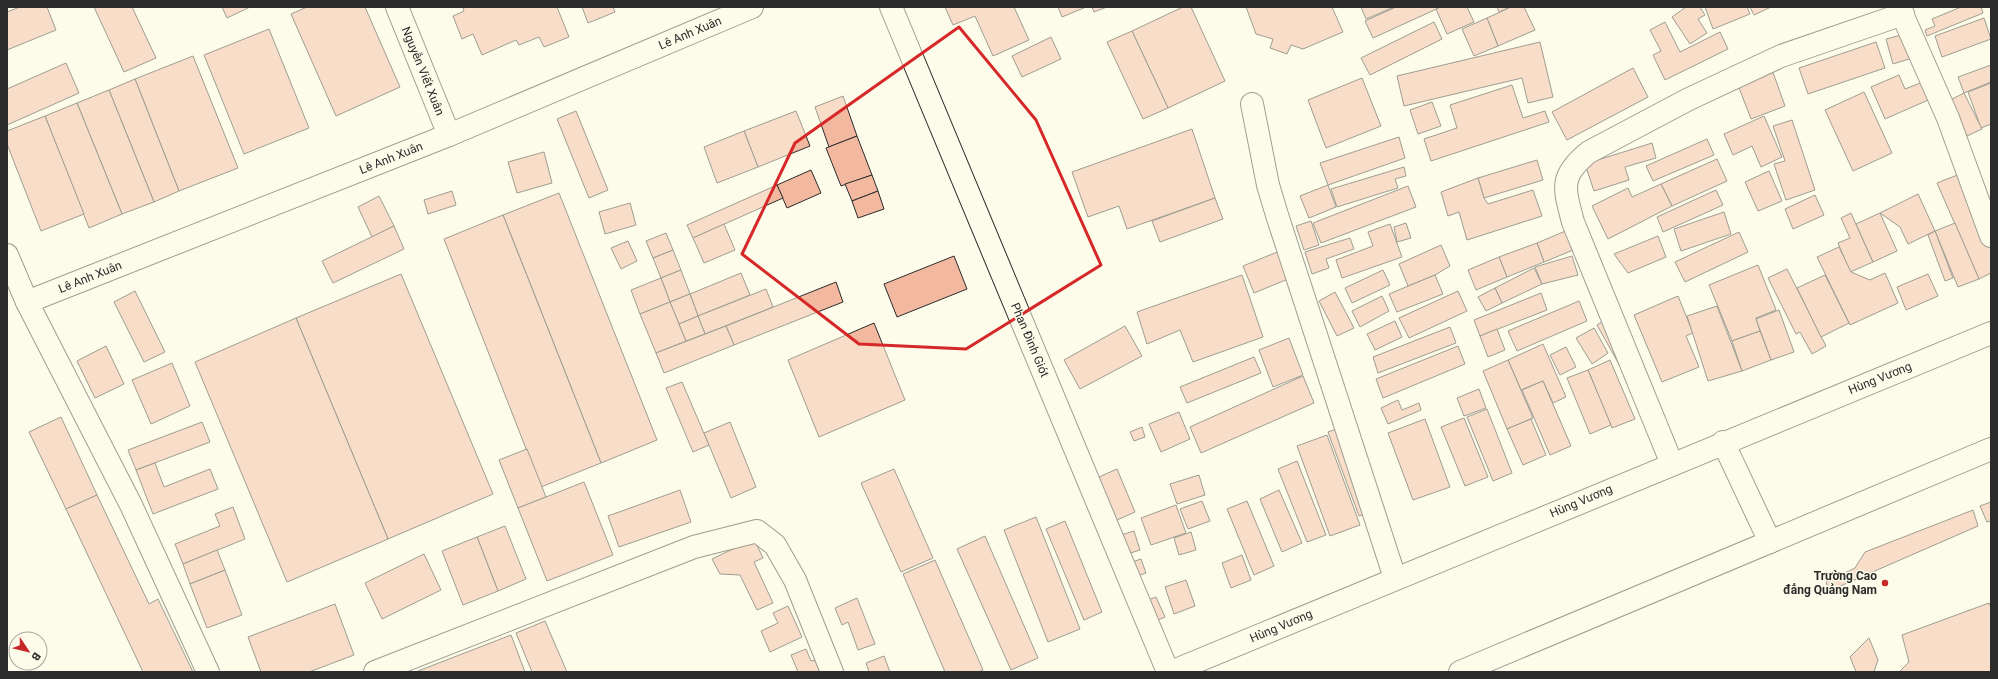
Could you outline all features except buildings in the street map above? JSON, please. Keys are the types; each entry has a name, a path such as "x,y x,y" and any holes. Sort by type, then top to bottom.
{"street":[{"name":"Nguyễn Viết Xuân","path":"397,7 450,135"},
{"name":"Lê Anh Xuân","path":"27,302 450,135 752,7"},
{"name":"Phan Đình Giót","path":"891,7 1170,672"},
{"path":"1672,464 1573,222 1565,192 1566,181 1576,163 1589,152 1689,99 1782,56 1901,10 1948,118 1991,236"},
{"path":"1252,104 1268,185 1277,215 1395,578"},
{"path":"7,255 27,302 131,505 208,672"},
{"name":"Hùng Vương","path":"1170,672 1723,442 1991,333"},
{"path":"1723,442 1770,542"},
{"path":"1460,672 1991,449"},
{"path":"375,672 694,547 758,531 775,545 795,580 832,672"}],"highlighted area":[{"path":"959,27 1036,120 1101,265 966,349 859,344 742,254 795,143"}],"place":[{"name":"Trường Cao đẳng Quảng Nam","path":"1885,583"}]}
